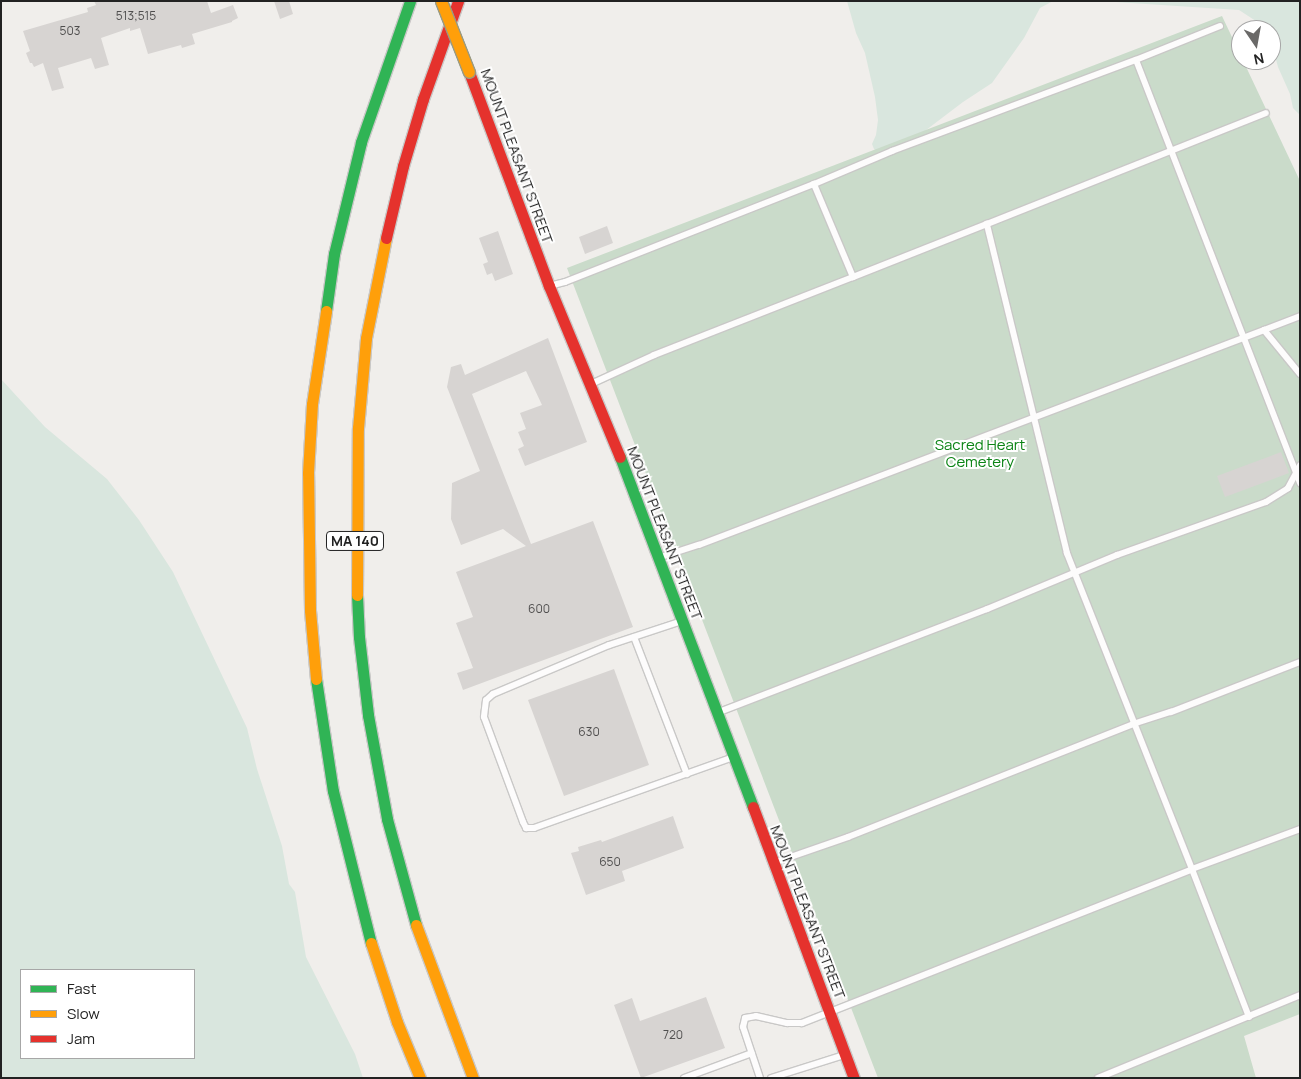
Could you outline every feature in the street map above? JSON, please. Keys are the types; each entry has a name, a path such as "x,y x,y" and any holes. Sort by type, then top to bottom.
{"main road":[{"name":"MA 140","path":"410,1 393,45 361,142 334,254 312,404 308,466 308,534 310,610 315,675 333,791 372,946 397,1022 420,1078"},
{"name":"MOUNT PLEASANT STREET","path":"441,1 549,286 590,384 683,621 854,1078"},
{"name":"MA 140","path":"458,1 426,90 403,166 374,292 365,348 358,428 355,540 363,676 373,750 387,820 420,941 473,1078"}],"lane":[{"path":"549,286 565,282 814,184 892,151 1136,60 1220,26"},
{"path":"1136,60 1300,483"},
{"path":"590,384 654,355 1266,113"},
{"path":"814,184 853,277"},
{"path":"987,224 1067,554 1249,1017"},
{"path":"658,558 699,545 1300,316"},
{"path":"1264,330 1300,374"},
{"path":"718,713 1117,556 1266,502 1288,488 1300,465"},
{"path":"683,621 634,637 493,694 486,700 484,717 522,822 526,828 534,828 734,756"},
{"path":"634,637 687,774"},
{"path":"774,863 858,833 1133,724 1171,712 1300,662"},
{"path":"760,1078 743,1027 745,1018 756,1016 787,1023 802,1023 1192,869 1300,829"},
{"path":"1098,1078 1300,996"},
{"path":"684,1078 752,1053"},
{"path":"771,1078 846,1055"}],"shaded area":[{"path":"847,1 1053,1 1040,8 1024,38 992,83 963,102 905,146 879,153 872,144 876,135 878,120 875,97 865,53 856,33"},
{"path":"1100,1 1300,1 1300,115 1293,108 1290,94 1279,70 1281,70 1281,20 1254,20 1239,10"},
{"path":"1,379 45,427 107,479 139,520 173,572 247,728 257,769 282,846 289,884 295,892 306,957 355,1054 363,1078 1,1078"}],"green space":[{"name":"Sacred Heart Cemetery","path":"1222,16 1231,35 1231,70 1248,70 1300,181 1300,1014 1244,1036 1256,1078 878,1078 567,268"}],"building":[{"path":"94,1 207,1 211,13 233,5 238,18 232,22 192,34 195,44 182,48 181,45 148,54 140,28 130,31 130,28 101,38 109,65 95,69 91,58 58,68 64,88 52,91 43,63 34,67 30,63 26,53 30,51 23,31 88,12 87,8 96,5"},
{"path":"274,1 289,1 293,14 280,19"},
{"path":"607,226 613,243 585,254 579,237"},
{"path":"498,231 513,274 495,281 492,273 487,275 483,264 488,262 479,238"},
{"path":"548,338 587,442 525,466 518,449 524,446 518,432 526,429 520,413 542,405 526,371 472,394 531,544 593,521 633,627 463,690 457,673 473,668 456,623 473,617 456,572 526,546 503,529 461,545 451,519 452,483 480,471 447,387 451,367 461,364 465,375"},
{"path":"1281,452 1289,473 1225,497 1217,476"},
{"path":"614,669 649,765 564,796 528,700"},
{"path":"673,816 684,848 622,871 625,881 586,895 571,853 579,851 578,847 601,840 602,842"},
{"path":"706,997 725,1048 641,1078 614,1005 632,998 640,1021"}],"traffic: fast":[{"path":"326,311 334,254 361,142 410,1"},
{"path":"620,457 753,807"},
{"path":"357,595 359,637 368,715 387,819 416,925"},
{"path":"316,679 333,791 371,943"}],"traffic: slow":[{"path":"441,1 469,72"},
{"path":"357,595 358,428 366,338 386,238"},
{"path":"316,679 310,610 308,473 312,404 326,311"},
{"path":"416,925 473,1078"},
{"path":"371,943 397,1022 420,1078"}],"traffic: jam":[{"path":"386,238 403,166 423,99 458,1"},
{"path":"469,72 549,286 620,457"},
{"path":"753,807 854,1078"}]}
